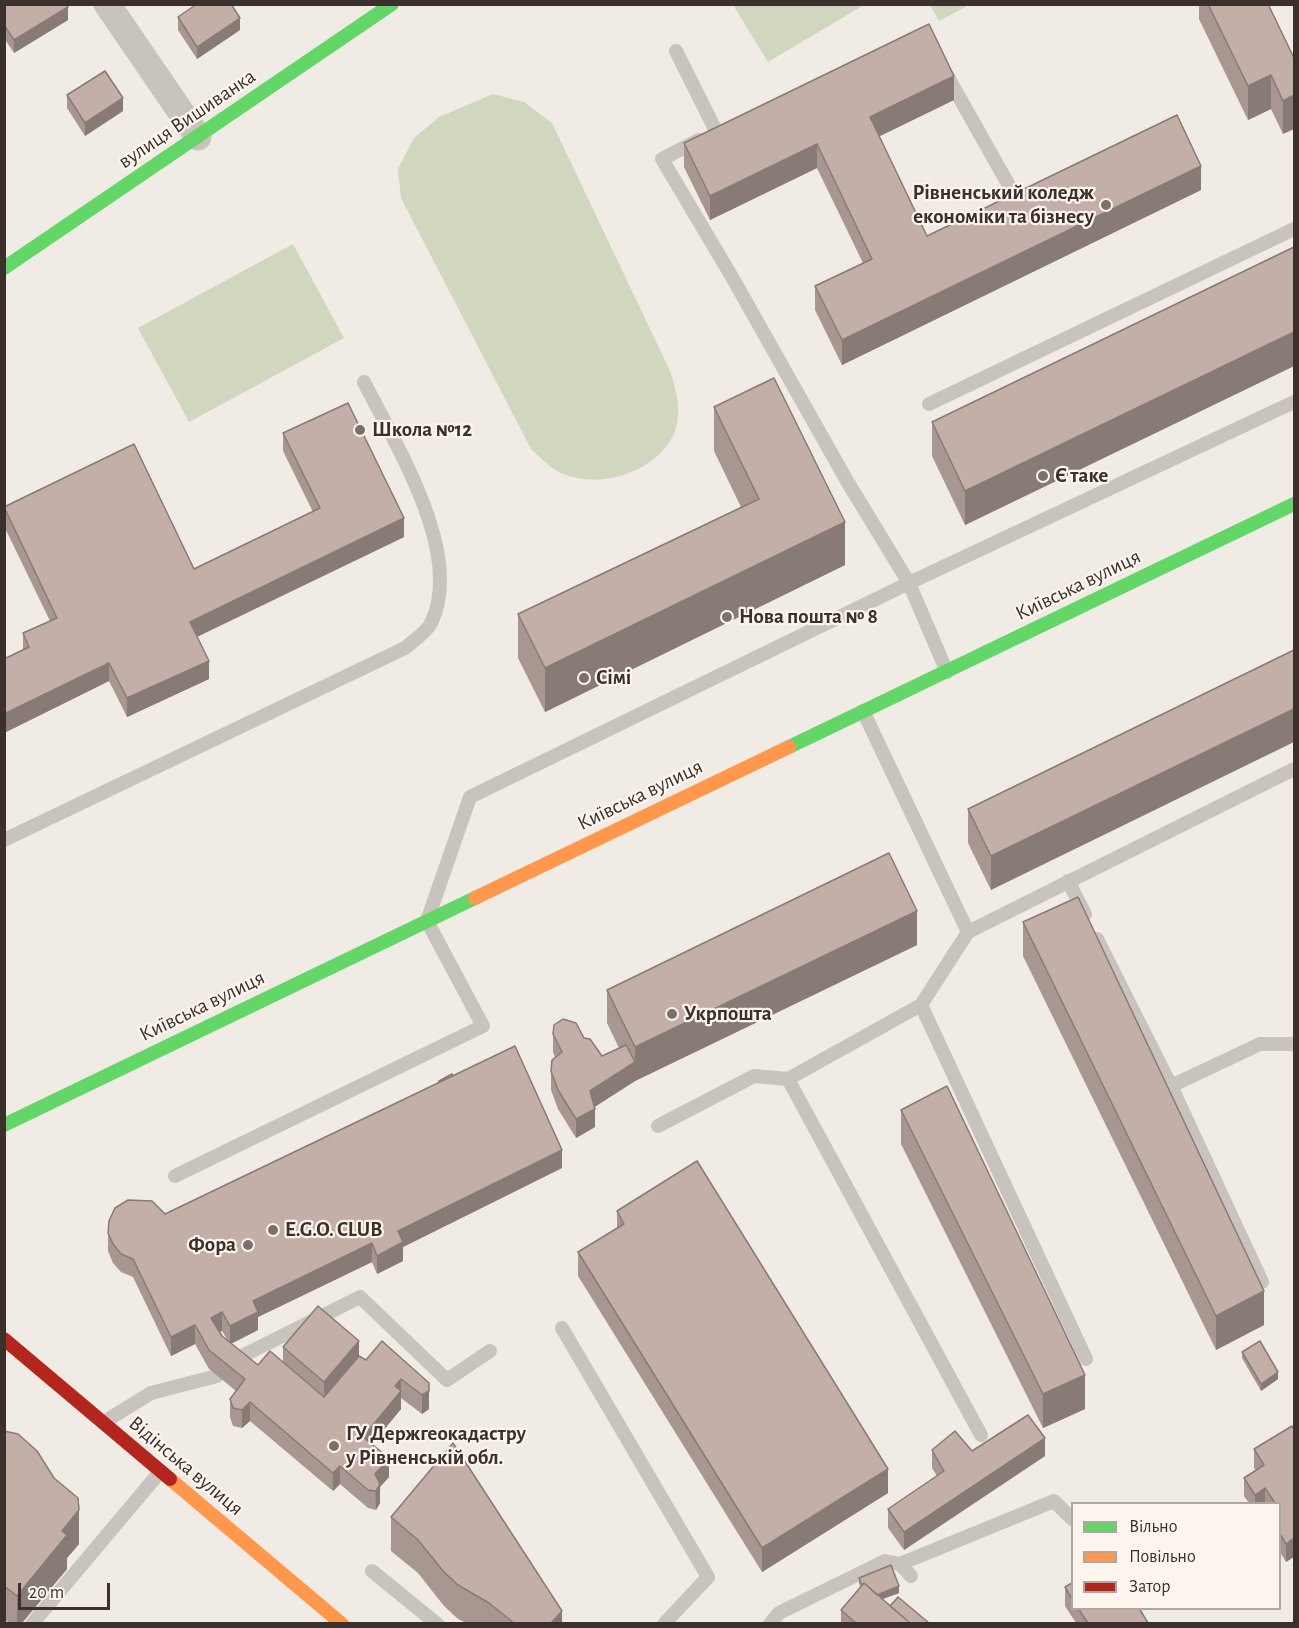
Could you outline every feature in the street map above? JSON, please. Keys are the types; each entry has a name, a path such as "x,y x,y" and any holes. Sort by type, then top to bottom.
{"main road":[{"name":"вулиця Вишиванка","path":"4,267 392,4"},
{"name":"Київська вулиця","path":"4,1125 1294,504"},
{"name":"Відінська вулиця","path":"4,1339 342,1623"}],"street":[{"path":"107,4 198,137"}],"lane":[{"path":"676,51 721,129 662,159 732,277 847,481 909,583 947,672"},
{"path":"940,63 1016,198"},
{"path":"929,404 1294,229"},
{"path":"4,840 405,648 431,625 440,597 441,571 437,539 407,470 364,382"},
{"path":"175,1176 483,1026 427,921 470,796 909,583 1294,402"},
{"path":"863,711 968,932"},
{"path":"658,1126 754,1076 788,1079 921,1005 968,932 1294,769"},
{"path":"1068,881 1171,1086 1262,1282"},
{"path":"921,1005 1086,1359"},
{"path":"1171,1086 1260,1044 1294,1044"},
{"path":"788,1079 981,1435"},
{"path":"230,1362 360,1297 447,1380 490,1352"},
{"path":"562,1328 708,1577 663,1623"},
{"path":"102,1423 151,1393 217,1376"},
{"path":"32,1623 160,1472"},
{"path":"770,1623 779,1613 885,1561 900,1564 1054,1501 1071,1518"},
{"path":"900,1564 911,1576"},
{"path":"372,1571 437,1623"}],"green space":[{"path":"733,5 864,5 768,62"},
{"path":"930,5 969,5 939,21"},
{"path":"493,94 524,102 552,123 670,371 677,395 678,413 672,438 652,460 624,475 593,480 563,474 531,449 401,198 398,169 414,138 439,117"},
{"path":"293,244 344,338 189,422 138,328"}],"building":[{"path":"4,4 66,4 68,7 14,40 4,25"},
{"path":"197,4 231,4 240,18 197,47 178,17"},
{"path":"1208,4 1268,4 1294,58 1294,95 1283,101 1271,75 1248,86"},
{"name":"Рівненський коледж економіки та бізнесу","path":"929,24 954,76 870,117 927,236 1177,115 1201,166 842,340 815,286 872,259 817,144 710,196 684,143"},
{"path":"105,71 123,98 85,123 67,95"},
{"path":"1294,247 1294,332 965,491 932,422"},
{"path":"774,378 845,522 545,668 518,614 759,499 714,407"},
{"path":"348,403 404,518 190,622 209,661 127,698 109,663 4,714 4,659 29,647 23,633 57,618 4,507 134,444 194,569 320,508 283,433"},
{"path":"1294,650 1294,709 991,856 968,809"},
{"path":"889,853 917,911 635,1047 607,990"},
{"path":"1078,897 1264,1291 1216,1316 1023,922"},
{"path":"563,1019 576,1023 584,1038 590,1039 602,1056 626,1045 635,1062 590,1091 595,1109 576,1119 558,1090 551,1071 552,1060 562,1052 553,1034 554,1025"},
{"path":"515,1046 562,1150 398,1231 403,1242 377,1256 372,1243 253,1301 258,1312 230,1326 222,1312 211,1318 222,1336 258,1365 270,1351 324,1397 359,1356 366,1360 382,1341 429,1383 429,1391 422,1395 401,1379 395,1386 401,1391 363,1437 389,1458 375,1474 380,1484 376,1491 368,1490 340,1466 333,1473 250,1402 242,1410 233,1408 230,1399 245,1379 209,1350 195,1325 171,1337 133,1259 121,1254 113,1244 108,1233 109,1221 115,1208 128,1200 152,1201 165,1214"},
{"path":"452,1074 453,1076 439,1082 439,1081"},
{"path":"947,1086 1085,1375 1043,1394 901,1110"},
{"path":"697,1161 888,1469 762,1548 578,1252 624,1224 617,1211"},
{"path":"318,1306 359,1341 324,1382 283,1347"},
{"path":"1260,1341 1278,1372 1261,1384 1242,1352"},
{"path":"1028,1415 1045,1438 904,1532 888,1509 944,1471 932,1450 955,1431 972,1451"},
{"path":"1292,1426 1294,1430 1294,1538 1286,1544 1281,1536 1281,1502 1274,1502 1265,1488 1255,1495 1244,1478 1264,1465 1254,1449"},
{"path":"4,1431 18,1434 37,1451 54,1478 78,1498 79,1510 62,1531 67,1535 17,1596 4,1586"},
{"path":"453,1443 562,1611 551,1623 514,1623 489,1603 458,1585 444,1572 418,1540 391,1517"},
{"path":"891,1565 899,1586 877,1595 864,1583 862,1585 859,1578"},
{"path":"864,1583 910,1623 856,1623 841,1610"},
{"path":"1071,1584 1071,1597 1065,1587"},
{"path":"898,1597 929,1623 910,1623 890,1606"},
{"path":"1079,1610 1140,1610 1148,1623 1088,1623"}],"traffic: fast":[{"path":"4,268 392,4"},
{"path":"789,747 1294,504"},
{"path":"4,1125 475,898"}],"traffic: slow":[{"path":"475,898 789,747"},
{"path":"170,1479 342,1624"}],"traffic: jam":[{"path":"4,1339 170,1479"}],"place":[{"name":"Рівненський коледж економіки та бізнесу","path":"1106,205"},
{"name":"Школа №12","path":"360,430"},
{"name":"Є таке","path":"1043,476"},
{"name":"Нова пошта № 8","path":"727,617"},
{"name":"Сімі","path":"584,678"},
{"name":"Укрпошта","path":"672,1014"},
{"name":"E.G.O. CLUB","path":"273,1230"},
{"name":"Фора","path":"248,1245"},
{"name":"ГУ Держгеокадастру у Рівненській обл.","path":"334,1446"}]}
